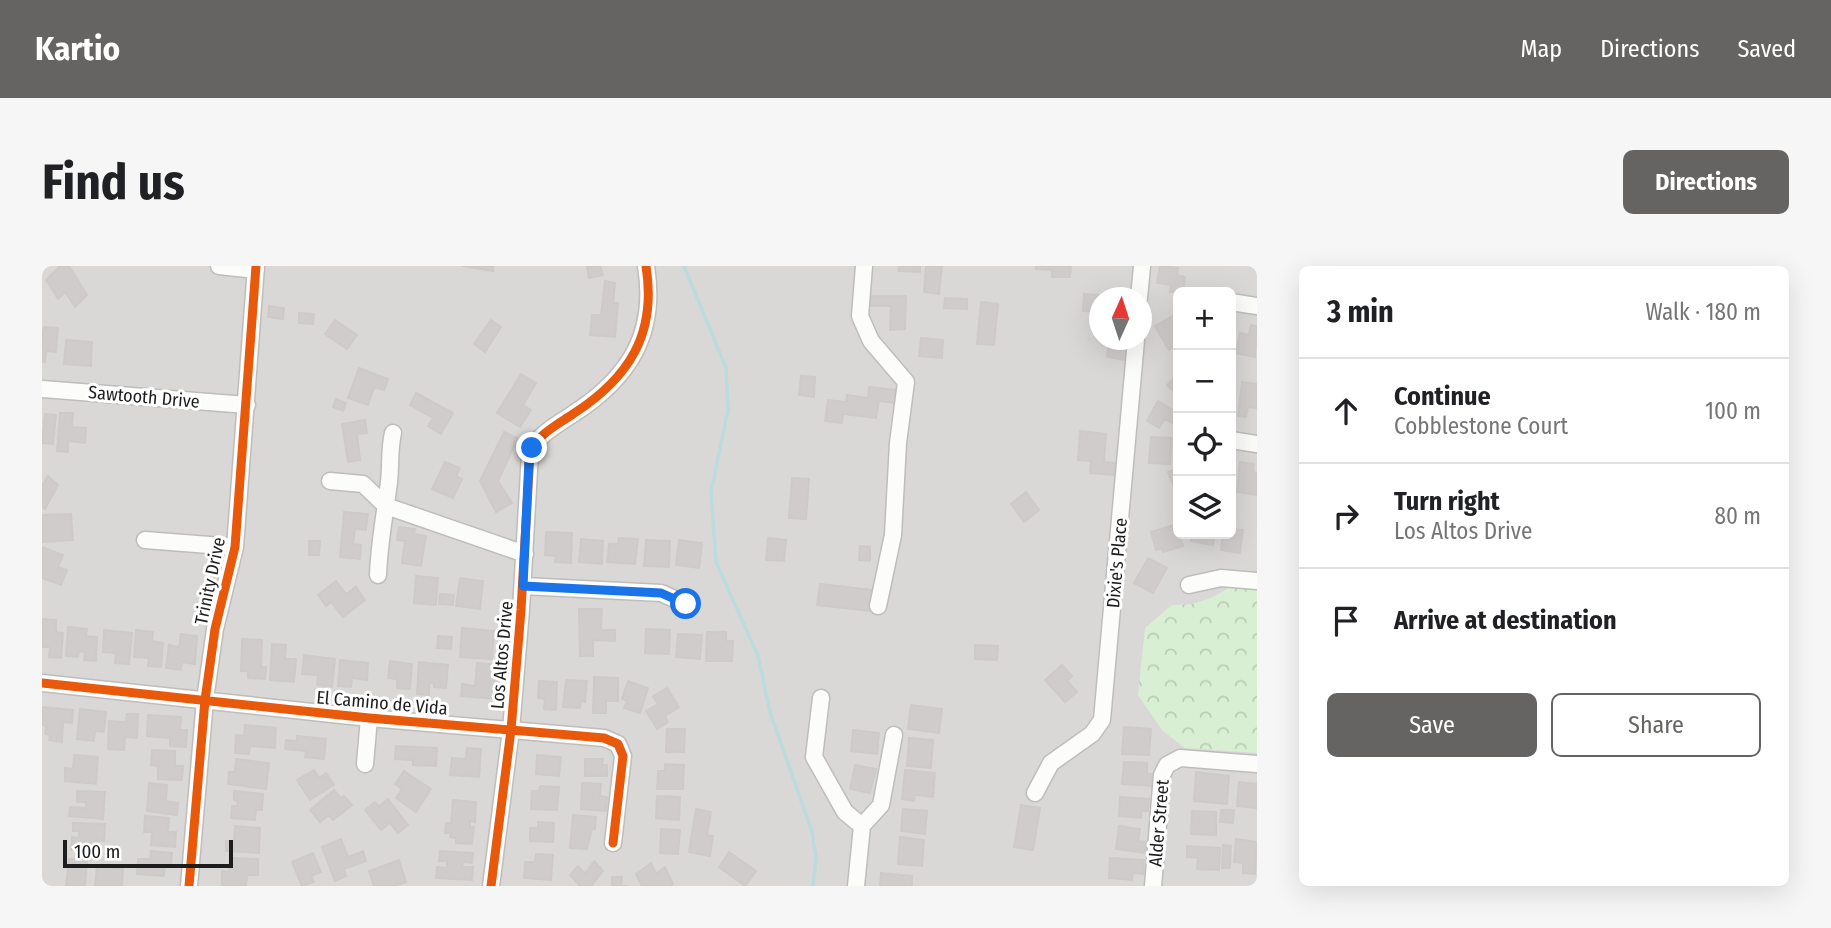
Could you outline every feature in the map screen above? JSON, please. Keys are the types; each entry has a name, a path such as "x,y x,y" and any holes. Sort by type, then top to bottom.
{"street":[{"path":"219,266 256,273"},
{"name":"Los Altos Drive","path":"491,886 511,730 523,586 529,459 532,448 544,433 594,401 612,386 631,362 648,312 646,266"},
{"path":"864,266 860,316 871,341 906,382 898,443 893,535 878,606"},
{"path":"1140,287 1142,266"},
{"name":"Trinity Drive","path":"189,886 205,700 215,629 235,547 256,273"},
{"path":"1236,303 1257,306"},
{"name":"Dixie's Place","path":"1035,793 1051,763 1092,734 1102,720 1135,350"},
{"name":"Sawtooth Drive","path":"42,389 247,405"},
{"path":"379,575 379,545 390,475 389,453 393,433"},
{"path":"1236,441 1257,443"},
{"path":"330,481 363,484 386,506 525,554"},
{"path":"145,540 235,547"},
{"path":"1189,585 1221,578 1257,581"},
{"path":"523,586 661,593 686,604"},
{"name":"El Camino de Vida","path":"42,683 369,718 604,738 618,744 623,762 613,843"},
{"path":"821,698 814,757 845,812 862,827"},
{"path":"365,764 369,718"},
{"path":"856,886 862,827 881,805 894,735"},
{"name":"Alder Street","path":"1153,886 1162,775 1170,762 1188,758 1257,764"}],"shaded area":[{"path":"42,266 1257,266 1257,886 42,886"}],"green space":[{"path":"1232,586 1257,589 1257,753 1185,748 1162,730 1138,695 1145,628 1172,605 1204,601"}],"building":[{"path":"60,266 69,266 87,295 75,307 65,292 58,299 46,280"},
{"path":"462,266 493,266 493,271"},
{"path":"587,266 600,266 603,275 589,278"},
{"path":"899,266 920,266 920,272 899,271"},
{"path":"926,266 942,266 939,294 924,292"},
{"path":"1036,266 1071,266 1070,277 1052,277 1052,270 1036,269"},
{"path":"1160,266 1178,268 1177,275 1185,277 1184,287 1173,287 1173,292 1170,292 1171,285 1157,283"},
{"path":"605,281 615,283 613,303 618,303 615,337 590,335 592,315 601,315"},
{"path":"1084,294 1089,294 1089,311 1083,311"},
{"path":"871,296 906,296 905,329 890,330 891,306 871,306"},
{"path":"945,298 967,299 967,309 944,308"},
{"path":"981,302 998,304 994,345 977,344"},
{"path":"269,306 284,308 283,319 268,317"},
{"path":"299,313 314,314 313,324 299,323"},
{"path":"1173,316 1173,348 1169,350 1155,326"},
{"path":"335,320 357,335 347,349 325,334"},
{"path":"491,320 501,327 485,352 474,344"},
{"path":"1251,325 1257,326 1255,357 1236,353 1240,333 1249,335"},
{"path":"44,327 58,328 56,352 46,351 45,362 42,362 42,336"},
{"path":"921,338 943,340 942,358 919,356"},
{"path":"66,340 92,342 91,366 64,364"},
{"path":"1108,350 1127,350 1126,360 1107,357"},
{"path":"359,368 388,379 384,390 374,387 368,405 348,398"},
{"path":"521,374 536,383 523,405 531,410 520,427 497,413"},
{"path":"801,376 815,377 814,397 799,395"},
{"path":"1173,379 1173,391 1167,385"},
{"path":"1242,382 1257,384 1257,408 1248,407 1246,417 1238,416"},
{"path":"869,387 896,390 895,403 879,401 876,418 843,414 842,423 825,421 828,400 846,402 847,395 868,398"},
{"path":"416,393 453,413 441,434 428,426 433,418 410,405"},
{"path":"336,399 346,403 343,411 333,407"},
{"path":"1158,401 1173,410 1172,423 1165,419 1159,428 1147,421"},
{"path":"60,413 73,413 72,427 86,428 85,443 68,441 68,452 57,451"},
{"path":"45,414 56,415 53,444 42,443"},
{"path":"365,420 367,433 357,434 360,460 348,462 342,424"},
{"path":"1080,431 1106,434 1104,462 1116,463 1115,475 1090,473 1091,461 1078,460"},
{"path":"504,432 518,438 498,481 512,503 496,512 480,481"},
{"path":"1151,437 1172,438 1170,464 1149,463"},
{"path":"445,462 460,468 456,476 462,479 453,498 432,489"},
{"path":"1240,462 1254,464 1253,472 1257,473 1257,495 1237,492"},
{"path":"1173,470 1173,485 1168,472"},
{"path":"48,476 58,485 45,509 42,507 42,486"},
{"path":"792,478 809,479 806,519 789,518"},
{"path":"1026,492 1039,510 1024,522 1011,504"},
{"path":"344,512 368,514 366,530 355,529 353,544 361,545 360,559 340,557"},
{"path":"71,514 73,540 42,542 42,515"},
{"path":"1173,525 1173,539 1181,539 1183,546 1163,552 1162,548 1156,550 1151,532"},
{"path":"399,527 415,529 414,534 426,536 421,566 402,563 405,541 397,540"},
{"path":"1236,529 1243,530 1240,553 1221,550 1222,539 1236,539"},
{"path":"546,532 572,533 571,563 555,562 556,556 545,555"},
{"path":"619,538 638,539 635,564 607,562 609,544 618,544"},
{"path":"768,538 786,540 784,561 766,560"},
{"path":"581,539 603,541 602,564 579,562"},
{"path":"1191,539 1214,539 1213,545"},
{"path":"646,540 670,541 669,567 644,566"},
{"path":"679,540 702,543 699,568 676,565"},
{"path":"309,541 320,541 319,555 309,555"},
{"path":"860,546 870,547 870,561 859,560"},
{"path":"42,547 63,555 58,567 67,570 61,585 42,578"},
{"path":"1148,558 1167,568 1153,593 1134,583"},
{"path":"416,576 438,578 436,605 414,603"},
{"path":"460,578 483,581 480,609 456,606"},
{"path":"336,581 346,594 356,587 365,600 343,617 331,602 326,606 318,595"},
{"path":"820,584 872,590 870,611 817,605"},
{"path":"440,594 454,595 453,605 439,604"},
{"path":"579,609 602,609 601,630 615,630 615,641 593,640 593,656 580,656"},
{"path":"42,619 56,620 56,632 63,633 61,658 49,657 50,647 42,647"},
{"path":"68,627 87,629 86,636 97,637 96,661 84,660 85,652 79,651 78,657 66,656"},
{"path":"462,628 494,631 492,659 460,657"},
{"path":"646,629 670,630 669,654 645,653"},
{"path":"104,630 132,633 129,664 115,663 116,653 103,652"},
{"path":"136,630 153,632 152,641 163,643 161,667 148,666 149,658 134,657"},
{"path":"707,632 726,632 726,641 733,641 732,661 706,661"},
{"path":"181,634 197,636 195,664 182,662 181,670 166,668 169,645 179,647"},
{"path":"678,634 702,635 700,659 676,657"},
{"path":"438,636 452,637 451,649 437,648"},
{"path":"242,639 262,640 261,667 266,667 265,679 248,678 248,671 241,671"},
{"path":"272,644 286,645 285,659 296,659 294,682 270,680"},
{"path":"975,645 998,646 997,660 975,659"},
{"path":"304,655 335,659 332,687 317,685 318,675 302,674"},
{"path":"340,660 368,663 367,680 352,678 351,687 338,686"},
{"path":"390,661 412,664 410,689 397,688 397,679 388,678"},
{"path":"419,662 448,665 446,688 434,687 434,683 429,683 429,695 417,694"},
{"path":"477,663 499,665 496,699 461,696 462,684 475,686"},
{"path":"1062,665 1072,676 1067,681 1077,692 1065,702 1045,680"},
{"path":"594,677 618,678 618,701 606,701 606,713 593,713"},
{"path":"566,680 587,681 585,702 581,701 580,708 563,707"},
{"path":"539,681 557,682 556,710 544,709 545,699 538,698"},
{"path":"628,681 648,688 640,713 624,708 627,701 622,699"},
{"path":"667,688 679,707 665,716 668,722 657,729 646,711 658,704 653,696"},
{"path":"911,705 942,709 939,733 908,729"},
{"path":"42,707 73,710 72,723 63,722 62,742 49,740 50,735 45,734"},
{"path":"80,709 106,712 104,732 95,731 94,741 77,739"},
{"path":"127,714 138,714 137,738 125,737 124,750 108,749 109,721 126,722"},
{"path":"148,715 181,717 180,730 187,730 186,747 170,746 170,738 147,736"},
{"path":"245,725 276,728 275,748 250,746 249,754 235,753 236,735 244,736"},
{"path":"1124,727 1151,729 1149,755 1122,754"},
{"path":"667,729 685,729 684,752 666,752"},
{"path":"853,730 879,733 877,754 851,751"},
{"path":"297,736 326,739 324,759 305,757 306,751 285,749 286,740 297,741"},
{"path":"909,738 933,740 931,768 907,766"},
{"path":"396,746 437,748 436,766 413,765 413,760 395,759"},
{"path":"467,748 481,749 479,777 450,775 452,758 466,759"},
{"path":"152,750 175,751 175,766 183,766 182,780 158,779 158,766 151,765"},
{"path":"74,755 98,757 96,784 65,781 65,768 73,769"},
{"path":"537,755 561,757 559,776 536,774"},
{"path":"236,759 269,763 266,789 228,784 229,772 235,772"},
{"path":"585,759 603,759 602,765 607,765 607,776 585,776"},
{"path":"1124,762 1147,763 1147,774 1152,774 1152,786 1122,784"},
{"path":"665,764 684,765 683,789 657,789 658,771 665,771"},
{"path":"855,765 876,769 870,793 850,789"},
{"path":"314,770 319,778 326,773 334,785 310,800 297,780"},
{"path":"905,770 935,773 933,797 915,795 914,801 902,799"},
{"path":"404,771 431,789 416,812 396,798 402,789 395,784"},
{"path":"1196,772 1229,776 1227,804 1194,801"},
{"path":"1239,782 1257,784 1257,808 1237,806"},
{"path":"149,783 167,785 166,801 178,803 177,815 147,811"},
{"path":"582,783 601,784 600,796 607,797 606,811 581,809"},
{"path":"540,786 559,787 557,810 531,809 532,791 539,791"},
{"path":"334,790 352,805 333,820 329,815 320,822 310,810"},
{"path":"77,791 105,792 103,819 69,816 70,807 86,808 86,802 77,802"},
{"path":"234,791 263,794 262,810 256,810 255,820 231,818 232,806 237,806 238,801 234,800"},
{"path":"657,796 680,797 679,820 656,818"},
{"path":"1120,797 1149,799 1148,811 1141,811 1141,818 1119,816"},
{"path":"388,799 408,825 398,833 390,823 381,830 365,810 375,802 379,806"},
{"path":"453,800 476,802 475,822 470,821 470,827 474,827 472,844 456,843 456,838 450,837 451,833 445,833 446,823 451,823"},
{"path":"1021,805 1040,808 1033,850 1014,847"},
{"path":"696,809 711,812 707,835 713,836 710,856 689,852"},
{"path":"903,809 927,811 925,834 901,831"},
{"path":"1221,810 1234,810 1233,823 1220,822"},
{"path":"1192,811 1216,812 1216,835 1191,834"},
{"path":"573,815 596,817 595,829 592,829 587,849 570,848"},
{"path":"145,816 169,818 168,832 176,832 175,847 151,845 152,832 144,832"},
{"path":"538,822 554,823 553,842 530,841 530,828 538,828"},
{"path":"73,823 105,824 104,841 97,840 96,851 71,850 72,837 79,838 79,831 73,831"},
{"path":"235,826 260,828 259,853 226,851 226,841 234,842"},
{"path":"1119,826 1140,829 1138,841 1147,842 1145,853 1116,849"},
{"path":"661,829 680,830 678,854 660,853"},
{"path":"900,837 924,840 922,866 898,864"},
{"path":"341,839 348,857 363,851 366,861 344,869 346,876 335,881 322,847"},
{"path":"1236,839 1257,842 1255,874 1243,873 1243,863 1234,862"},
{"path":"1223,845 1231,846 1230,868 1222,868"},
{"path":"1187,846 1220,848 1219,870 1197,869 1198,858 1187,857"},
{"path":"151,851 172,853 171,865 165,864 164,876 137,874 138,859 150,859"},
{"path":"440,851 473,853 472,863 463,862 462,867 473,867 472,880 436,878 437,867 447,868 447,861 439,861"},
{"path":"729,852 756,871 745,886 719,867"},
{"path":"313,853 321,872 311,876 314,882 302,886 292,862"},
{"path":"536,854 553,855 551,880 524,878 525,862 535,862"},
{"path":"230,858 258,859 258,875 247,875 246,886 222,886 222,871 229,872"},
{"path":"1110,858 1144,860 1143,874 1133,873 1132,880 1109,878"},
{"path":"69,859 87,860 85,886 66,886"},
{"path":"399,860 406,882 394,886 374,886 369,871"},
{"path":"594,861 603,871 591,886 580,886 570,875 578,866 585,874"},
{"path":"651,863 656,874 665,867 673,884 671,886 642,886 636,874"},
{"path":"97,866 123,869 122,886 95,886"},
{"path":"881,873 912,876 912,886 880,886"},
{"path":"612,877 622,877 621,886 612,886"}],"waterway":[{"path":"684,266 726,368 728,410 711,492 716,562 758,656 770,712 812,832 816,858 813,886"}],"cycle path":[{"path":"189,886 205,700 215,629 235,547 256,266"},
{"path":"491,886 511,730 530,453 543,435 610,385 635,352 647,313 646,266"},
{"path":"42,683 369,718 604,738 618,744 623,756 613,843"}],"route":[{"path":"532,448 529,459 523,586 661,593 686,604"}]}
